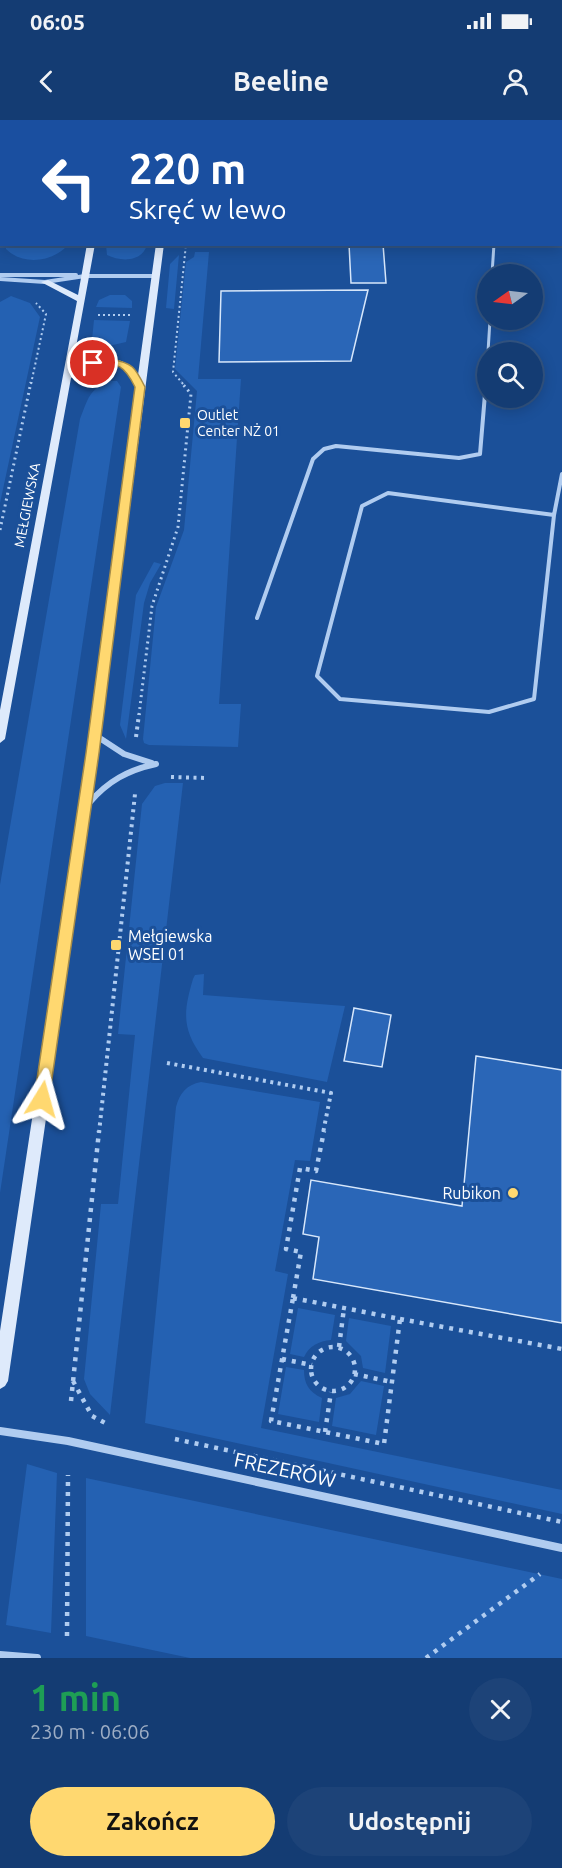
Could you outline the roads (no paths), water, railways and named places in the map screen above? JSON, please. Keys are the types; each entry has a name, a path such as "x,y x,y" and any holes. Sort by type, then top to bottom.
{"main road":[{"name":"MEŁGIEWSKA","path":"0,739 91,246"},
{"path":"0,1381 85,808 160,246"},
{"path":"45,282 81,300"},
{"path":"67,377 77,369 93,363 110,362 125,365 132,371 140,387"}],"street":[{"path":"0,277 63,273 85,276 155,276"},
{"path":"0,277 45,282 85,276"},
{"path":"85,808 113,778 131,769 156,764 124,754 95,735"},
{"name":"FREZERÓW","path":"0,1431 68,1441 562,1548"},
{"path":"0,1655 37,1658"}],"lane":[{"path":"493,264 494,246"},
{"path":"258,618 313,459 324,450 336,446 459,458 480,454 484,408"},
{"path":"554,515 388,493 362,506 317,676 340,699 489,712 534,699 554,515 562,474"}],"place":[{"name":"Outlet Center NŻ 01","path":"185,423"},
{"name":"Mełgiewska WSEI 01","path":"116,945"},
{"name":"Rubikon","path":"513,1193"}]}
